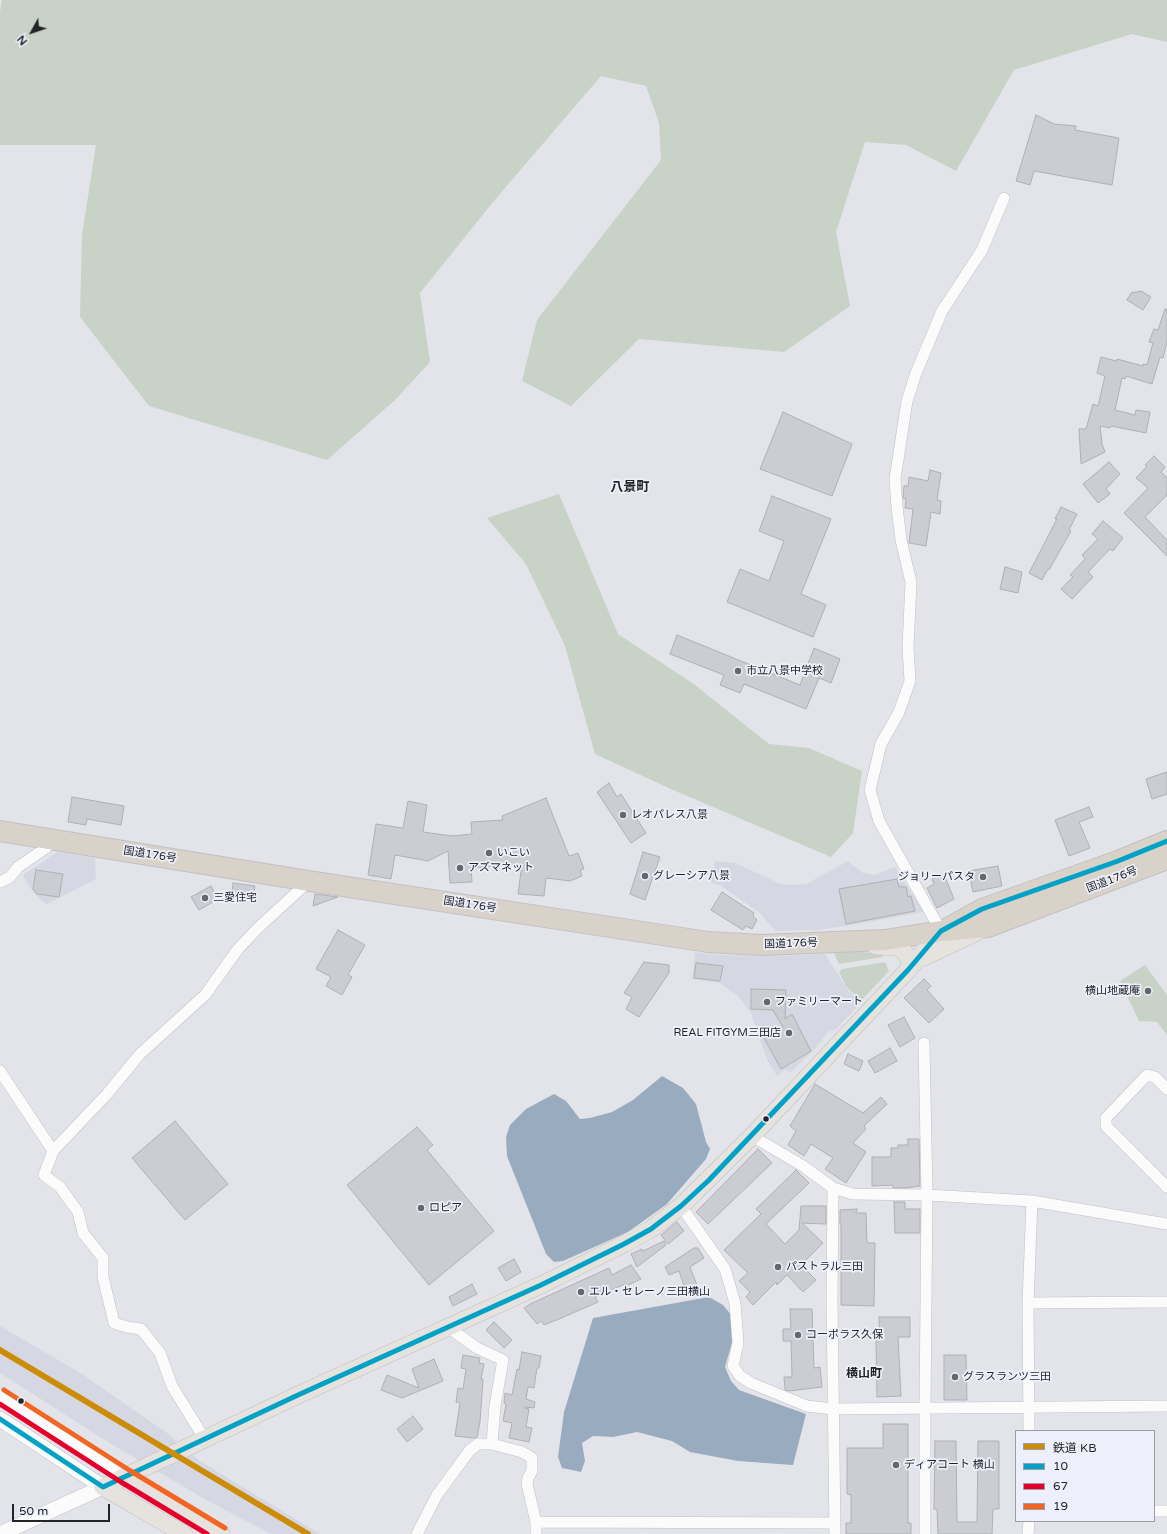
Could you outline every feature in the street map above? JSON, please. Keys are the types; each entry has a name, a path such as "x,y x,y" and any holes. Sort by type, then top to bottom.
{"highway":[{"name":"国道176号","path":"0,831 309,881 708,942 761,945 884,940 988,927 1167,859"},
{"name":"国道176号","path":"941,932 982,909 1118,861 1167,841"}],"main road":[{"path":"911,967 946,946 988,927"},
{"path":"0,1534 103,1487 204,1438 541,1285 624,1244 650,1229 681,1206 709,1180 911,967 941,932"},
{"path":"833,942 897,947 903,950 909,959 911,967"},
{"path":"0,1396 125,1476 221,1534"},
{"path":"0,1419 103,1487 184,1534"}],"street":[{"path":"941,932 879,822 870,790 881,744 900,712 910,681 908,647 911,582 901,540 895,480 907,401 916,373 942,311 982,250 1004,198"},
{"path":"0,882 46,848 50,839"},
{"path":"204,1438 172,1386 160,1353 141,1330 114,1323 103,1277 103,1258 83,1233 78,1212 60,1187 44,1175 53,1151 107,1094 140,1054 205,995 238,949 258,928 309,881"},
{"path":"924,1043 927,1195 925,1408 926,1534"},
{"path":"0,1071 53,1151"},
{"path":"1167,1089 1155,1077 1147,1075 1106,1118 1106,1126 1167,1187"},
{"path":"752,1136 803,1166 833,1188 853,1194 927,1195 1032,1201 1167,1224"},
{"path":"536,1522 835,1529 833,1409 833,1188"},
{"path":"1029,1430 1028,1303 1032,1201"},
{"path":"681,1206 725,1269 735,1303 738,1343 733,1366 740,1376 751,1383 807,1406 833,1409 1167,1406"},
{"path":"1028,1303 1167,1302"},
{"path":"448,1327 477,1348 503,1360 495,1406 492,1444"},
{"path":"417,1534 437,1494 454,1474 470,1450 478,1444 492,1444 522,1452 532,1458 532,1471 526,1484 536,1522 536,1534"},
{"path":"1155,1511 1167,1511"},
{"path":"1028,1534 1029,1522"}],"shaded area":[{"path":"2,0 1167,0 1167,42 1132,34 1014,70 956,171 906,145 865,142 836,232 850,306 784,352 639,339 571,406 522,381 537,320 661,160 659,123 646,86 601,76 493,202 420,293 430,362 395,400 327,460 149,406 80,317 82,235 96,145 0,145 0,12"},
{"path":"559,494 618,634 695,685 769,744 809,748 862,771 853,833 831,857 673,790 595,754 565,646 526,564 487,518"},
{"path":"57,852 95,858 96,879 47,904 40,900 28,885 23,875"},
{"path":"715,861 736,863 778,883 788,885 806,884 848,861 863,873 875,875 895,867 924,912 817,930 775,931 760,913 721,886 711,883"},
{"path":"833,951 882,953 883,957 839,964"},
{"path":"695,952 720,955 776,956 825,954 846,987 859,1002 859,1005 835,1030 830,1030 813,1051 790,1073 786,1069 777,1076 768,1062 752,1017 753,1016 737,995 719,983 692,979"},
{"path":"885,962 889,971 861,1001 846,986 839,972 842,969"},
{"path":"1145,965 1167,995 1167,1035 1157,1022 1139,1021 1120,981"},
{"path":"0,1326 82,1374 167,1433 200,1461 320,1534 271,1534 208,1501 111,1444 0,1373"}],"water":[{"path":"662,1076 683,1088 696,1104 706,1142 710,1149 706,1159 667,1204 628,1232 563,1261 554,1262 546,1254 507,1156 506,1137 510,1125 526,1109 554,1094 566,1101 580,1119 612,1112 633,1100"},
{"path":"709,1297 723,1305 732,1316 733,1339 725,1367 731,1381 739,1390 806,1414 793,1465 738,1461 690,1452 672,1441 637,1432 613,1437 593,1436 582,1443 585,1461 581,1472 562,1468 558,1457 564,1412 593,1318"}],"building":[{"path":"1036,115 1054,124 1076,126 1075,130 1119,138 1112,185 1034,171 1030,185 1016,181"},
{"path":"1141,291 1151,297 1143,310 1127,300 1131,293"},
{"path":"1165,309 1167,310 1167,342 1163,358 1160,357 1152,384 1126,376 1125,379 1122,378 1115,410 1135,415 1136,410 1150,412 1146,433 1111,426 1110,428 1100,426 1102,444 1105,452 1081,464 1079,429 1086,429 1093,404 1098,406 1105,376 1097,373 1101,357 1116,361 1117,359 1143,366 1143,364 1147,365 1153,343 1149,342 1154,329 1158,330"},
{"path":"783,412 852,444 832,496 760,469"},
{"path":"1154,456 1165,467 1161,472 1167,478 1167,495 1145,517 1167,540 1167,556 1124,513 1148,488 1136,478 1147,466 1145,465"},
{"path":"1109,462 1120,474 1106,489 1110,494 1098,503 1083,484"},
{"path":"930,470 941,473 937,500 941,501 940,514 931,512 926,546 909,543 913,509 905,508 906,499 903,498 903,496 904,486 908,486 909,477 928,481"},
{"path":"772,496 831,519 801,594 826,605 813,637 727,602 740,569 769,581 784,541 759,531"},
{"path":"1061,507 1077,514 1069,530 1071,531 1042,580 1029,573 1057,519 1055,519"},
{"path":"1103,521 1123,538 1113,551 1110,549 1088,572 1093,577 1072,599 1061,589 1073,577 1070,575 1085,559 1082,555 1098,539 1092,534"},
{"path":"1005,567 1022,572 1018,593 1000,589"},
{"path":"677,635 800,685 814,648 840,659 831,683 819,678 806,709 744,684 740,693 720,685 724,675 670,654"},
{"path":"1167,772 1167,794 1152,799 1146,779"},
{"name":"レオパレス八景","path":"609,783 617,797 621,794 646,833 631,843 597,792"},
{"path":"72,797 124,806 121,825 87,819 86,825 68,822"},
{"path":"546,798 569,856 578,853 584,869 580,870 582,876 570,881 546,878 544,896 518,894 522,864 471,868 472,882 450,883 448,851 428,861 395,855 391,879 368,875 376,824 403,828 408,801 427,805 423,832 452,836 472,834 471,822 503,820 502,816"},
{"path":"1089,807 1093,817 1079,822 1090,848 1069,856 1055,820"},
{"name":"グレーシア八景","path":"643,852 660,857 645,900 630,894"},
{"path":"998,866 1002,886 973,892 969,871"},
{"path":"36,870 63,874 59,897 37,894 33,889"},
{"path":"941,874 942,878 945,877 954,899 937,908 927,888 934,884 932,879"},
{"path":"897,879 899,887 906,887 908,897 911,896 915,911 846,924 839,889"},
{"path":"233,883 255,886 253,899 232,895"},
{"name":"三愛住宅","path":"211,886 218,899 199,910 191,897"},
{"path":"722,892 754,913 753,916 757,920 752,929 746,926 743,930 711,910"},
{"path":"315,894 338,897 313,906"},
{"path":"338,930 365,945 348,975 352,977 342,995 326,986 331,977 316,969"},
{"path":"644,962 669,965 669,973 639,1017 626,1009 632,997 624,993"},
{"path":"696,963 723,966 720,981 694,978"},
{"path":"924,979 931,986 927,990 944,1009 929,1023 904,998"},
{"path":"751,989 786,990 785,1019 792,1014 811,1051 781,1069 764,1038 783,1027 773,1010 751,1009"},
{"path":"904,1017 915,1038 900,1047 888,1025"},
{"path":"890,1048 897,1061 875,1073 868,1061"},
{"path":"848,1054 863,1061 859,1071 844,1064"},
{"path":"815,1084 863,1113 881,1097 887,1104 864,1126 866,1129 853,1143 866,1152 846,1183 825,1169 833,1158 811,1144 804,1156 788,1145 796,1131 790,1126"},
{"path":"175,1121 228,1184 185,1220 132,1158"},
{"name":"ロピア","path":"417,1127 433,1145 427,1150 494,1231 429,1285 347,1185"},
{"path":"908,1139 919,1139 920,1186 893,1188 893,1185 872,1186 872,1157 891,1157 891,1148 898,1148 898,1145 908,1145"},
{"path":"758,1149 772,1163 708,1224 696,1212"},
{"path":"796,1170 809,1183 766,1224 785,1244 799,1230 801,1206 826,1206 826,1224 802,1223 823,1243 801,1265 816,1280 803,1292 787,1275 777,1285 776,1282 753,1305 746,1297 750,1292 739,1281 748,1273 724,1250 761,1214 756,1209"},
{"path":"894,1202 905,1202 905,1209 920,1209 920,1233 895,1233"},
{"path":"857,1209 856,1213 866,1213 867,1243 875,1243 874,1306 841,1305 840,1210"},
{"path":"677,1222 684,1231 668,1244 661,1235"},
{"path":"664,1241 666,1245 637,1267 631,1254 642,1249 643,1251"},
{"path":"694,1248 698,1248 704,1258 690,1267 700,1293 688,1297 679,1271 669,1275 665,1267"},
{"path":"514,1259 521,1272 506,1281 498,1268"},
{"name":"エル・セレーノ三田横山","path":"631,1265 641,1279 595,1297 598,1302 559,1319 544,1325 541,1321 537,1324 524,1308 609,1268 612,1275"},
{"path":"472,1284 477,1294 453,1306 449,1297"},
{"path":"790,1309 812,1309 814,1368 820,1367 822,1387 789,1391 785,1390 784,1377 792,1377 791,1341 783,1341 783,1329 791,1329"},
{"path":"879,1317 910,1317 910,1337 898,1337 901,1396 877,1397 876,1341 880,1341"},
{"path":"494,1322 512,1340 504,1348 486,1330"},
{"path":"522,1352 541,1356 539,1368 537,1368 534,1388 528,1387 526,1399 535,1402 534,1408 525,1407 529,1409 526,1427 532,1428 529,1442 509,1438 512,1423 503,1421 506,1404 504,1403 505,1393 512,1395"},
{"path":"463,1355 480,1358 479,1363 484,1364 481,1379 483,1379 480,1422 477,1437 474,1438 455,1436 460,1403 456,1402 458,1388 463,1389 466,1369 461,1368"},
{"name":"グラスランツ三田","path":"944,1355 966,1355 967,1400 944,1400"},
{"path":"434,1359 443,1381 402,1398 381,1390 387,1375 419,1388 412,1369"},
{"path":"413,1416 423,1429 407,1442 397,1429"},
{"path":"883,1424 908,1424 908,1523 911,1523 911,1534 846,1534 846,1523 851,1523 851,1495 847,1494 847,1448 883,1448"},
{"path":"935,1441 956,1441 957,1522 977,1522 978,1441 999,1441 999,1509 993,1509 992,1534 938,1534 937,1509 934,1509"}],"rail line":[{"name":"KB","path":"0,1350 308,1534"}],"transit line":[{"name":"10","path":"0,1419 103,1487 298,1395 541,1285 624,1244 651,1229 681,1206 709,1180 908,970 941,931 982,909 1118,861 1167,841"},
{"name":"19","path":"4,1390 129,1470 225,1528"},
{"name":"67","path":"0,1404 121,1482 207,1534"}],"place":[{"name":"市立八景中学校","path":"738,671"},
{"name":"レオパレス八景","path":"623,815"},
{"name":"いこい","path":"489,853"},
{"name":"アズマネット","path":"460,868"},
{"name":"グレーシア八景","path":"645,876"},
{"name":"ジョリーパスタ","path":"983,877"},
{"name":"三愛住宅","path":"205,898"},
{"name":"横山地蔵庵","path":"1148,991"},
{"name":"ファミリーマート","path":"767,1002"},
{"name":"REAL FITGYM三田店","path":"789,1033"},
{"name":"ロピア","path":"421,1208"},
{"name":"パストラル三田","path":"778,1267"},
{"name":"エル・セレーノ三田横山","path":"581,1292"},
{"name":"コーポラス久保","path":"798,1335"},
{"name":"グラスランツ三田","path":"955,1377"},
{"name":"ディアコート 横山","path":"896,1465"}],"district":[{"name":"八景町","path":"630,488"},
{"name":"横山町","path":"864,1374"}]}
